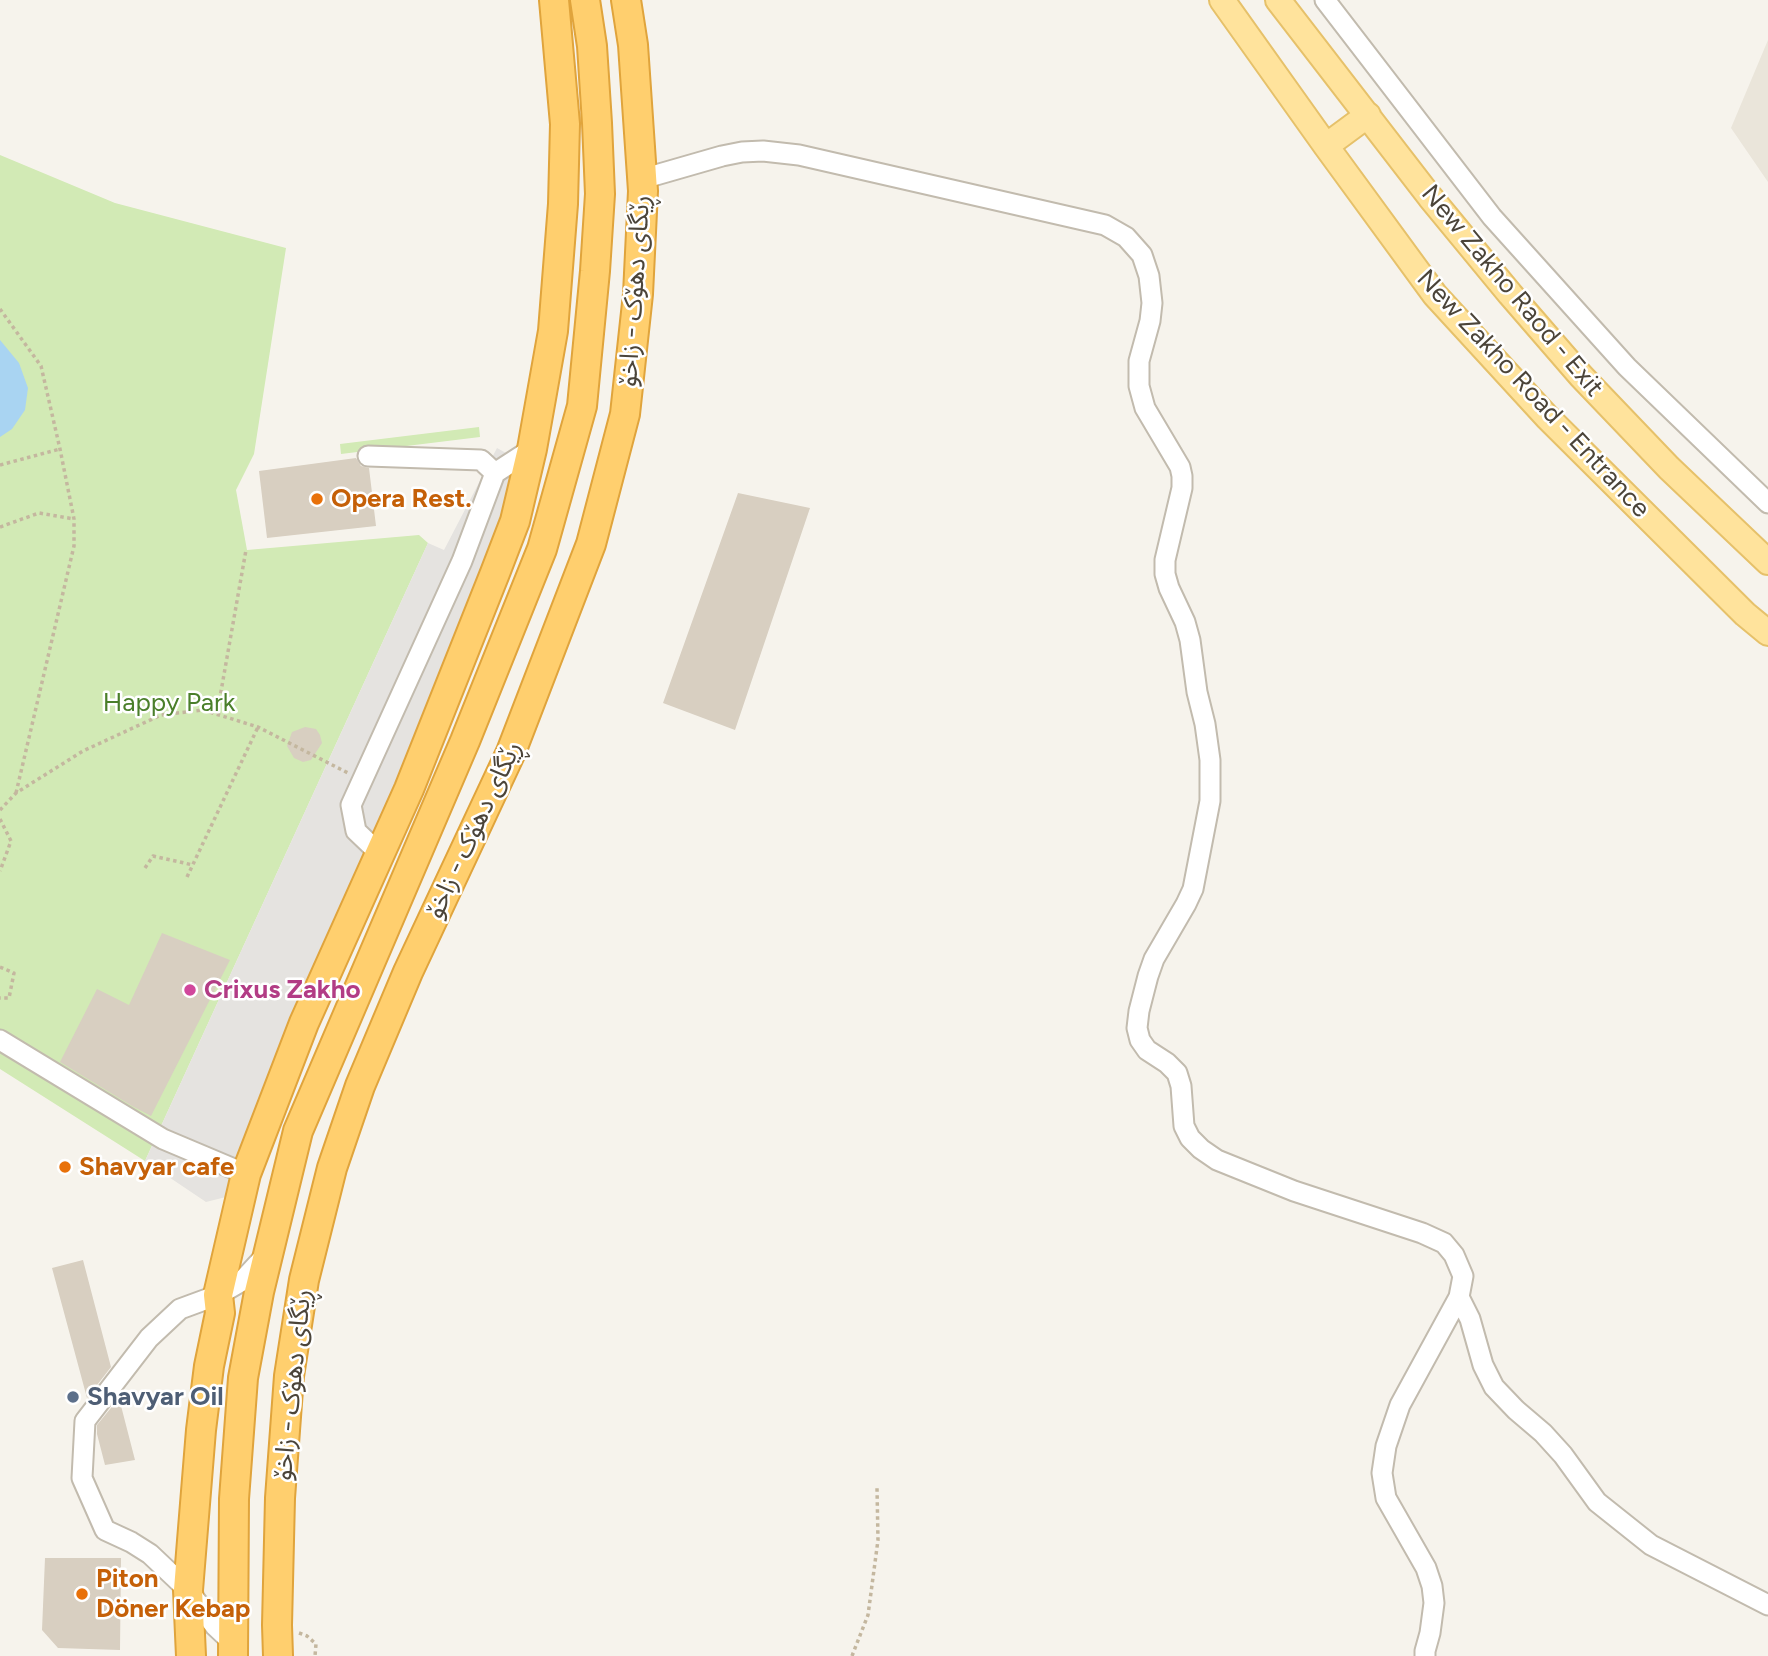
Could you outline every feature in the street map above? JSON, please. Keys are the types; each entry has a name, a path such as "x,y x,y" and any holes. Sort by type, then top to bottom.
{"highway":[{"path":"191,1656 188,1590 201,1430 219,1313 218,1295 246,1174 304,1023 409,789 495,573 514,521 532,449 553,331 563,204 565,124 554,0"},
{"name":"ڕێگای دهۆک - زاخۆ","path":"232,1649 234,1499 243,1378 259,1292 298,1131 460,753 542,550 582,406 596,271 600,194 592,46 585,0"},
{"name":"ڕێگای دهۆک - زاخۆ","path":"278,1656 280,1498 289,1376 304,1280 332,1168 360,1086 408,972 511,752 591,544 625,414 638,294 642,179 633,45 626,0"},
{"path":"553,331 589,335"}],"main road":[{"name":"New Zakho Road - Entrance","path":"1222,0 1326,146 1445,305 1556,426 1745,614 1768,633"},
{"name":"New Zakho Raod - Exit","path":"1278,0 1430,197 1581,376 1677,476 1768,562"},
{"path":"1326,146 1368,115"}],"street":[{"path":"1325,0 1492,217 1627,366 1768,503"},
{"path":"642,179 722,156 763,151 799,155 1105,225 1135,245 1147,267 1152,303 1139,362 1139,386 1145,408 1180,467 1182,477 1182,488 1165,560 1165,574 1190,640 1210,760 1210,802 1193,889 1154,959 1139,1011 1137,1028 1140,1040 1147,1050 1177,1073 1181,1086 1184,1126 1190,1138 1201,1149 1217,1160 1294,1191 1422,1233 1444,1243 1454,1255 1463,1276 1459,1297 1399,1405 1386,1446 1382,1473 1386,1498 1426,1568 1432,1586 1434,1604 1425,1656"},
{"path":"379,853 356,831 351,805 462,561 495,474 532,449"},
{"path":"368,456 481,460 495,474"},
{"path":"0,1040 163,1139 246,1174"},
{"path":"232,1649 188,1590 150,1553 105,1530 82,1478 85,1422 149,1338 180,1309 218,1295 242,1281 269,1252"},
{"path":"1459,1297 1470,1319 1483,1365 1494,1387 1563,1455 1597,1502 1651,1545 1768,1605"}],"path":[{"path":"0,309 41,366 74,519 74,546 16,793"},
{"path":"0,465 60,449"},
{"path":"0,527 39,513 74,519"},
{"path":"217,714 246,550"},
{"path":"0,810 16,793 83,751 161,715 203,710 258,727 363,780"},
{"path":"187,877 258,727"},
{"path":"0,819 11,841 0,871"},
{"path":"145,868 153,856 192,865"},
{"path":"0,967 14,974 9,998 0,998"},
{"path":"852,1656 868,1615 878,1540 877,1488"}],"shaded area":[{"path":"1768,40 1768,182 1731,128"},
{"path":"497,448 531,467 246,1192 206,1202 145,1161 428,543 444,550"}],"green space":[{"name":"Happy Park","path":"0,155 115,203 286,248 254,454 236,490 247,550 419,535 428,543 145,1161 0,1069"},
{"path":"479,427 480,437 341,454 340,444"}],"water":[{"path":"0,340 19,363 28,388 25,410 12,429 0,437"}],"building":[{"name":"Opera Rest.","path":"356,458 361,466 369,468 376,526 267,538 259,471"},
{"path":"738,493 810,508 735,730 663,703"},
{"path":"305,727 316,729 322,743 311,760 303,762 294,758 287,746 292,732"},
{"path":"162,933 230,960 151,1116 60,1062 97,989 129,1005"},
{"path":"83,1260 111,1367 87,1398 52,1268"},
{"path":"119,1398 135,1460 105,1465 97,1425"},
{"name":"Piton Döner Kebap","path":"45,1558 121,1558 120,1650 58,1648 42,1630"}],"place":[{"name":"Opera Rest.","path":"317,499"},
{"name":"Crixus Zakho","path":"190,990"},
{"name":"Shavyar cafe","path":"65,1167"},
{"name":"Shavyar Oil","path":"73,1397"},
{"name":"Piton Döner Kebap","path":"82,1594"}]}
